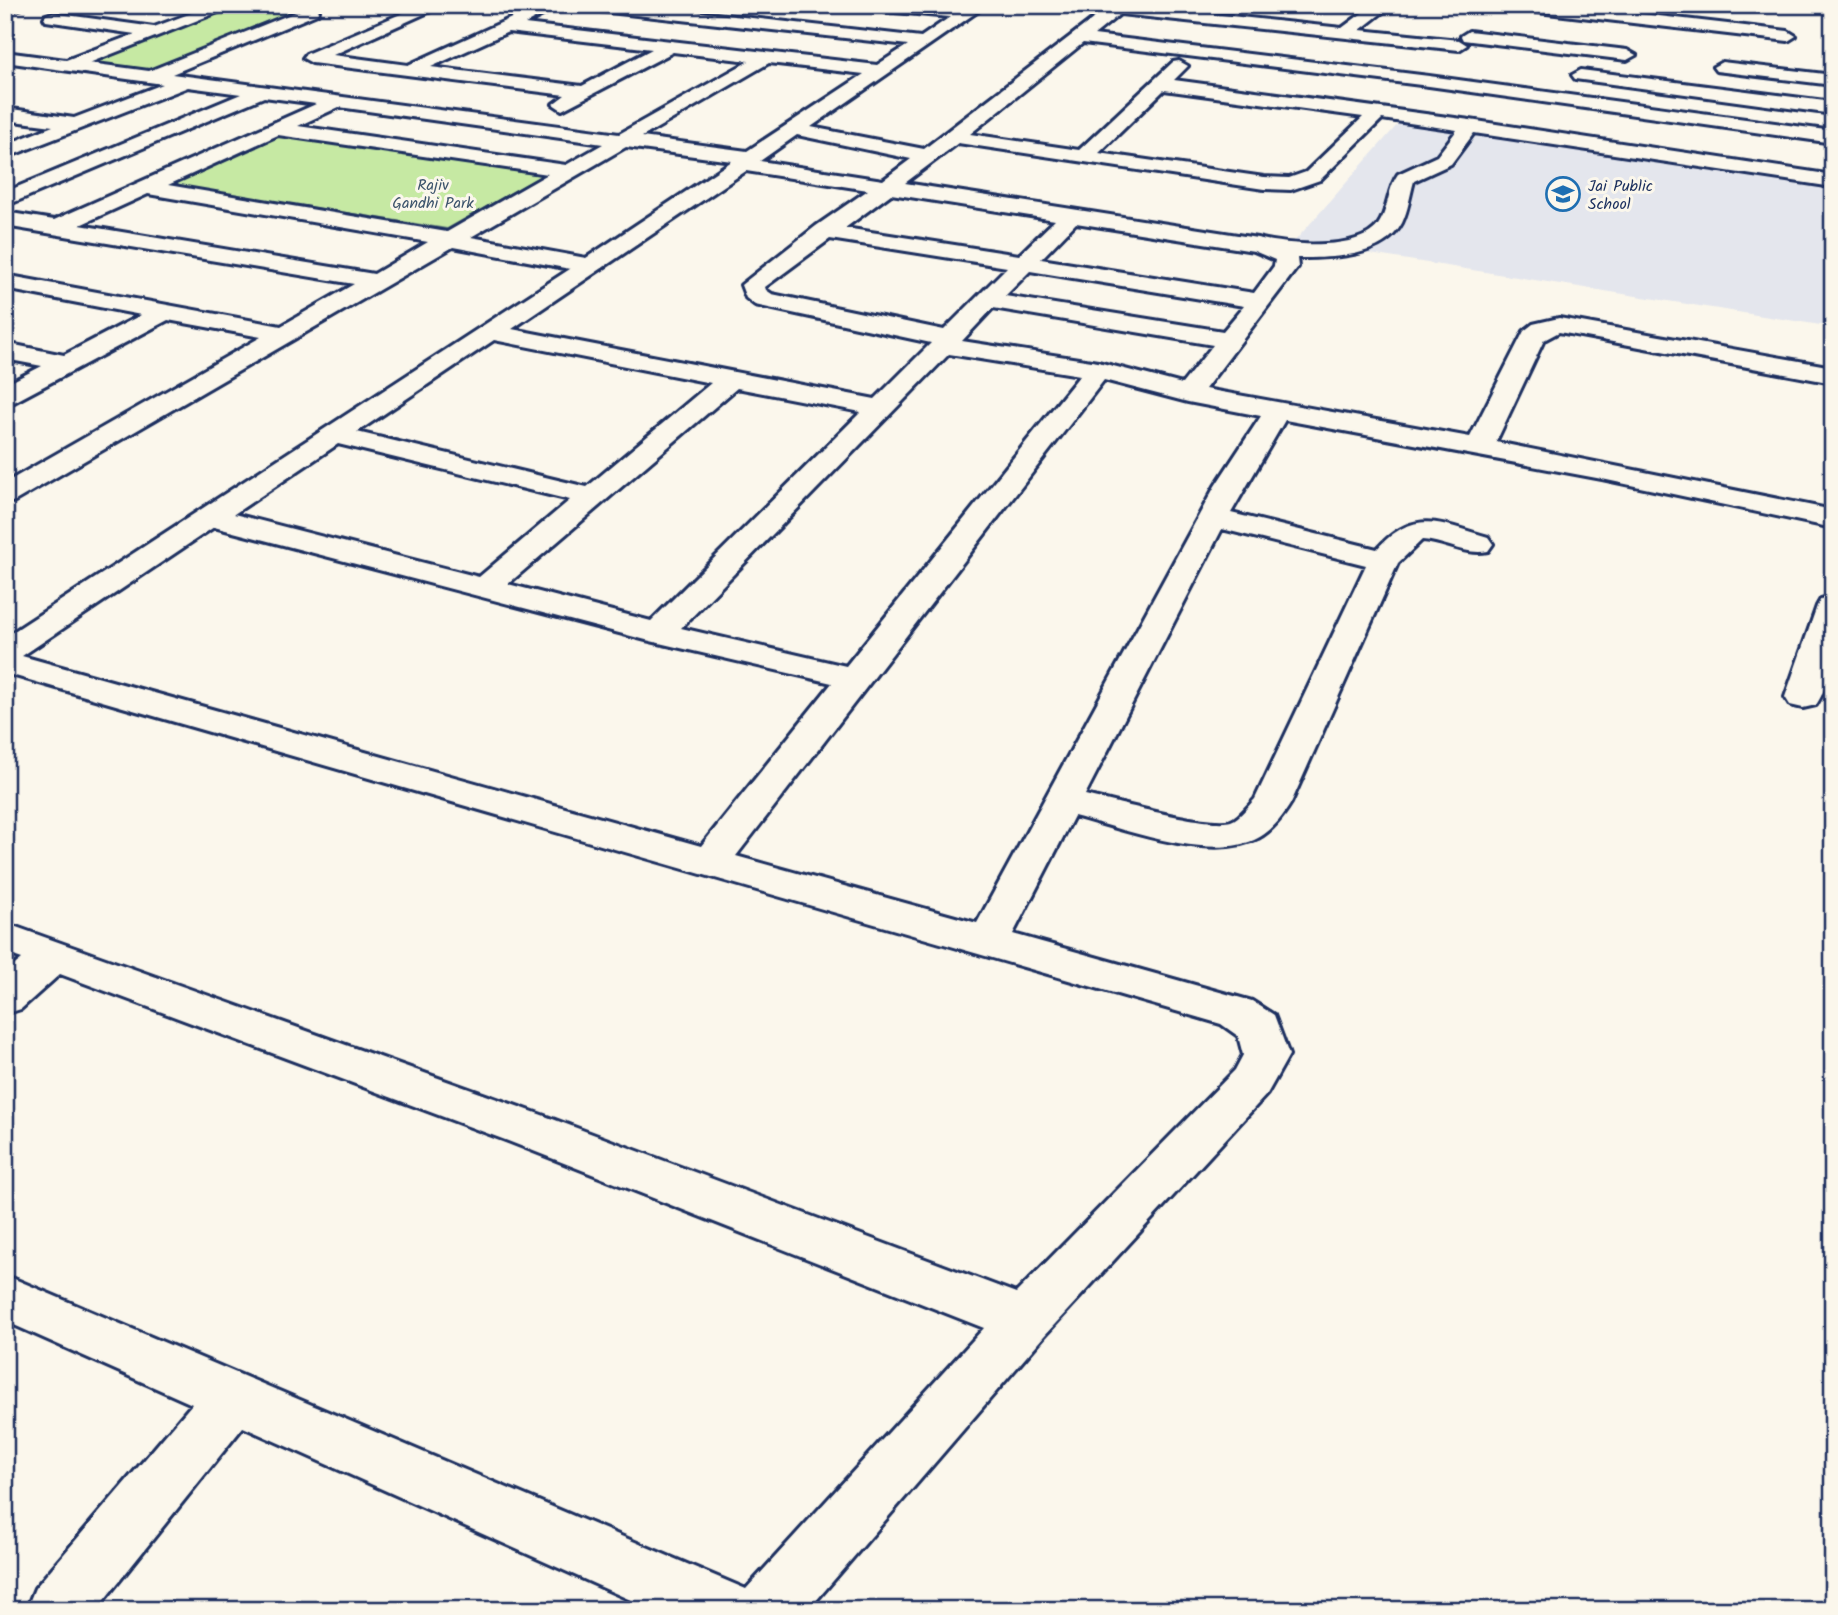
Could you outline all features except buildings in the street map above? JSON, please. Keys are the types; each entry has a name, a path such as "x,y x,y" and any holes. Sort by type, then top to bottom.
{"street":[{"path":"5,7 15,5"},
{"path":"67,65 228,5"},
{"path":"436,5 307,60 584,92"},
{"path":"409,71 554,5"},
{"path":"591,5 924,43"},
{"path":"872,5 972,10"},
{"path":"1080,5 1345,33 1649,58"},
{"path":"1227,21 1241,5"},
{"path":"1345,33 1384,5"},
{"path":"1521,5 1781,54 1833,80"},
{"path":"1623,5 1676,8 1793,24 1781,54"},
{"path":"152,76 317,11 276,7"},
{"path":"1116,9 954,136 752,285 754,293 764,300 782,306 946,342 1098,370 1188,394 1602,470 1833,519"},
{"path":"5,652 972,10"},
{"path":"362,16 400,21"},
{"path":"52,18 156,32"},
{"path":"520,126 719,20"},
{"path":"1475,61 1448,58 1488,21"},
{"path":"505,27 880,71"},
{"path":"1079,38 1429,81 1833,137"},
{"path":"1084,156 1193,52"},
{"path":"1704,65 1781,54"},
{"path":"5,57 621,140 884,186 1257,245 1277,251 1348,247 1380,236 1390,226 1405,178 1444,160 1470,127"},
{"path":"5,495 766,58"},
{"path":"1429,81 1442,64"},
{"path":"1558,72 1833,108"},
{"path":"241,88 277,73"},
{"path":"14,163 50,135 186,81"},
{"path":"1160,84 1378,113 1833,181"},
{"path":"5,200 262,91"},
{"path":"55,228 338,101"},
{"path":"954,136 1264,183 1291,184 1313,176 1378,113"},
{"path":"5,114 80,125"},
{"path":"5,128 50,135"},
{"path":"277,129 567,171"},
{"path":"794,129 927,156"},
{"path":"14,163 66,174"},
{"path":"143,187 590,266"},
{"path":"658,633 1071,216"},
{"path":"5,219 376,281"},
{"path":"824,231 1259,301"},
{"path":"1188,394 1286,267 1286,258 1277,251"},
{"path":"5,282 284,334"},
{"path":"987,300 1229,340"},
{"path":"5,396 164,312"},
{"path":"1479,447 1533,336 1542,329 1559,325 1833,375"},
{"path":"490,332 881,408"},
{"path":"5,351 66,363"},
{"path":"710,862 1098,370"},
{"path":"485,588 731,379"},
{"path":"988,941 1213,518 1278,410"},
{"path":"334,435 593,497"},
{"path":"210,517 658,633 855,678"},
{"path":"1213,518 1384,561"},
{"path":"1062,801 1204,834 1235,834 1254,824 1272,803 1384,561 1407,536 1414,533 1430,531 1477,544"},
{"path":"1803,697 1833,606"},
{"path":"5,662 1236,1012 1258,1027 1266,1055 1251,1082 1025,1320 768,1610"},
{"path":"5,937 525,1128 1025,1320"},
{"path":"5,998 54,955"},
{"path":"5,1297 724,1610"},
{"path":"57,1610 233,1396"}],"shaded area":[{"path":"1399,123 1833,189 1833,327 1294,242"}],"green space":[{"path":"238,6 301,13 150,73 85,63"},
{"name":"Rajiv Gandhi Park","path":"279,136 543,175 447,229 170,185"}],"place":[{"name":"Jai Public School","path":"1563,194"}]}
